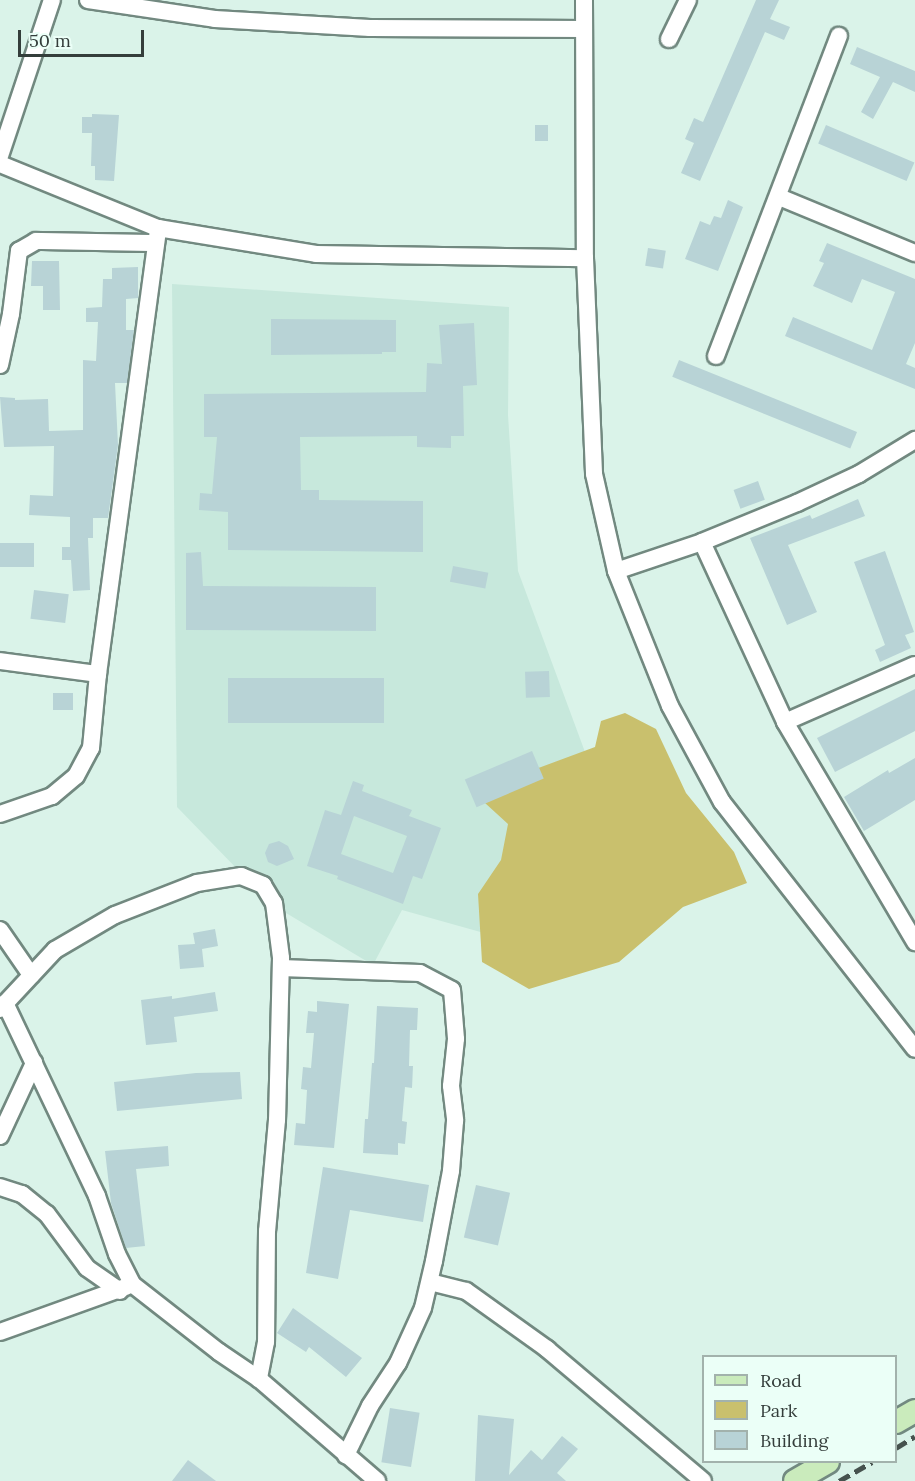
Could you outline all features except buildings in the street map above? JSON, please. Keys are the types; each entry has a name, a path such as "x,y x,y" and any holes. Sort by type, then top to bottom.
{"main road":[{"path":"897,1421 915,1411"},
{"path":"795,1481 825,1463"}],"street":[{"path":"0,156 52,0"},
{"path":"88,0 215,19 370,28 584,29"},
{"path":"584,0 585,258 594,474 616,571 670,706 722,802 915,1049"},
{"path":"669,39 688,0"},
{"path":"716,356 839,36"},
{"path":"0,164 157,236"},
{"path":"778,197 915,253"},
{"path":"0,365 11,314 19,252 36,241 157,236 316,254 585,258"},
{"path":"0,814 52,796 76,776 91,748 98,674 157,236"},
{"path":"616,571 702,542 797,503 859,474 915,440"},
{"path":"702,542 785,722 915,942"},
{"path":"0,661 98,674"},
{"path":"785,722 915,665"},
{"path":"126,1287 97,1196 34,1063 3,1006 55,950 115,915 196,883 241,876 263,885 274,903 281,968 278,1120 267,1231 267,1342 259,1379"},
{"path":"0,930 31,975"},
{"path":"281,968 420,973 452,990 456,1039 451,1086 455,1121 450,1172 430,1281 423,1308 398,1363 370,1406 346,1455"},
{"path":"0,1136 34,1063"},
{"path":"0,1187 22,1194 47,1214 87,1268 126,1287 259,1379 376,1481"},
{"path":"430,1281 466,1291 547,1349 703,1481"},
{"path":"0,1332 126,1287"}],"shaded area":[{"path":"172,284 509,307 508,415 518,571 595,779 509,940 402,910 373,965 271,904 177,807"}],"green space":[{"path":"625,713 656,729 686,793 734,852 747,883 683,907 619,962 529,989 482,962 478,894 501,860 508,824 485,803 490,786 595,747 601,721"}],"railway":[{"path":"897,1447 915,1436"},
{"path":"839,1481 870,1463"}]}
